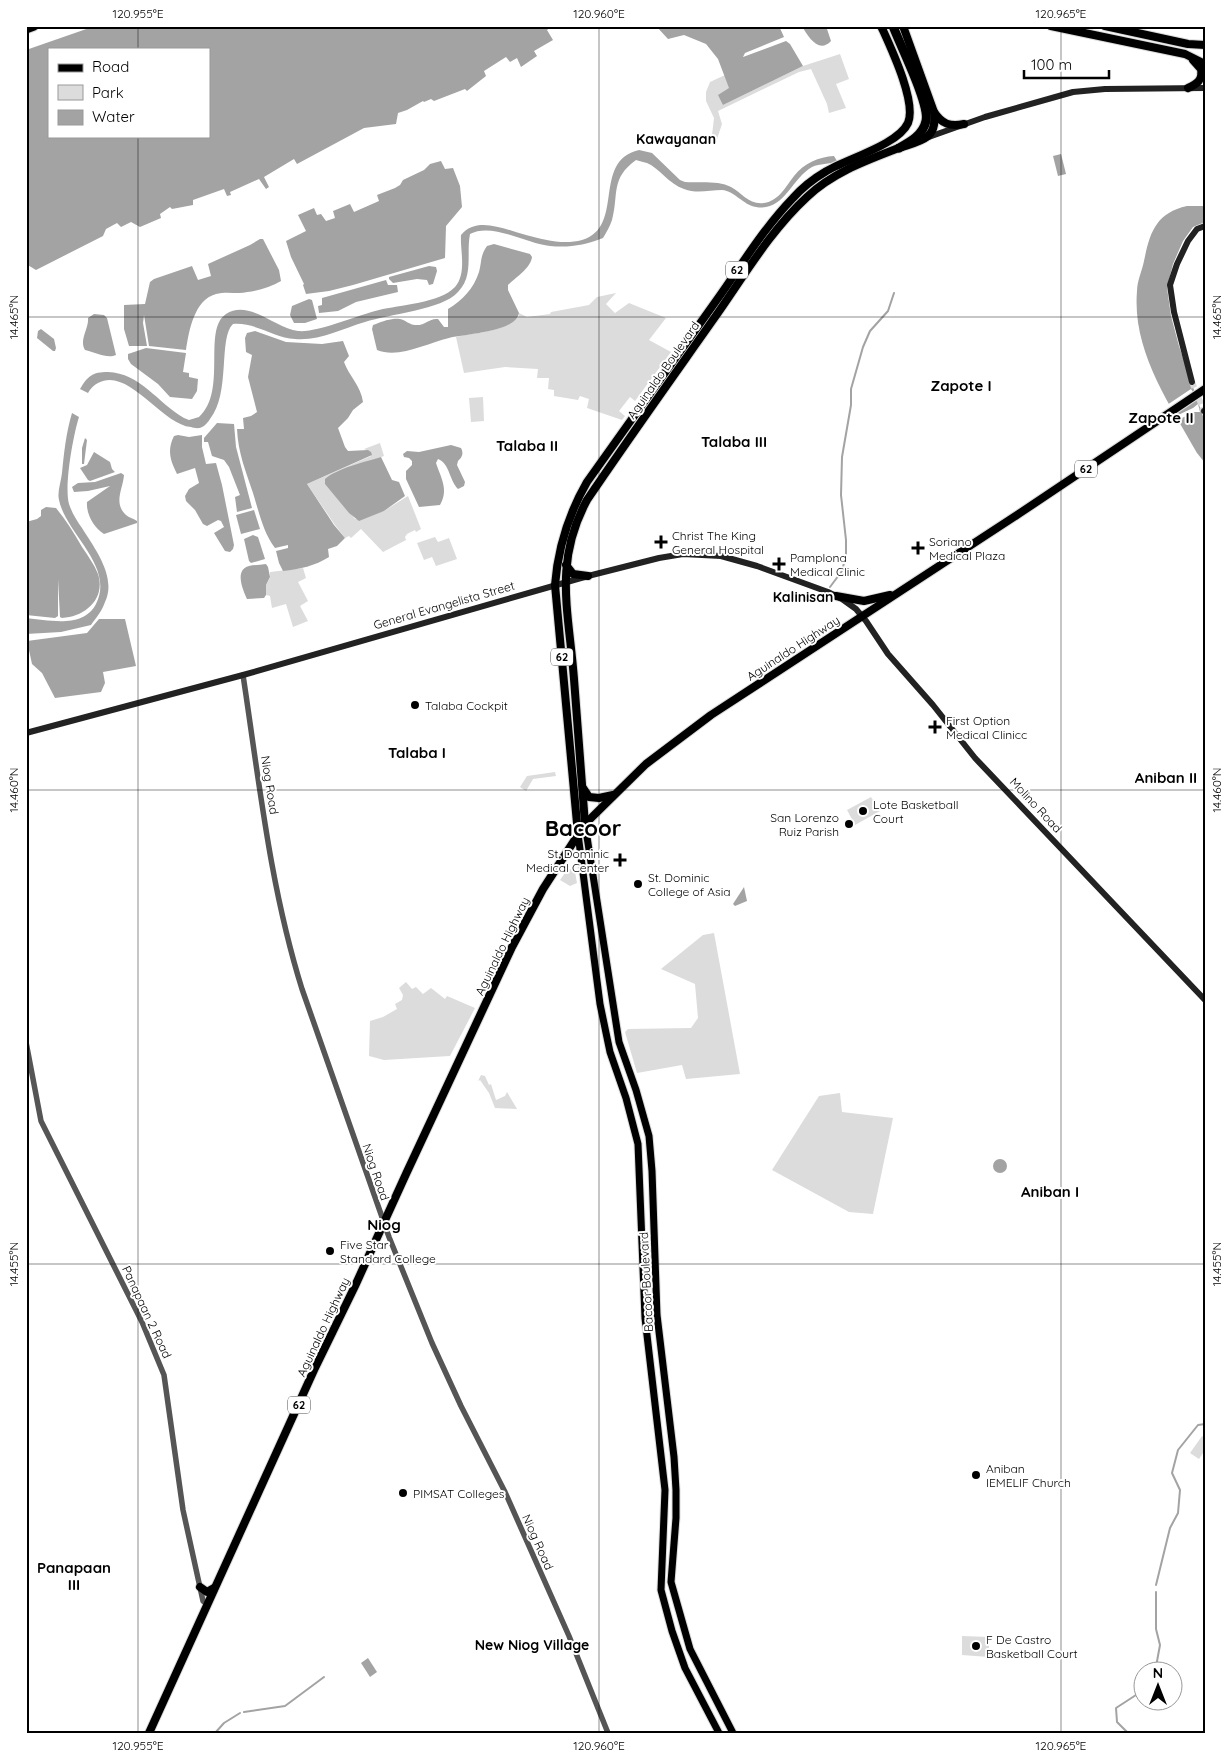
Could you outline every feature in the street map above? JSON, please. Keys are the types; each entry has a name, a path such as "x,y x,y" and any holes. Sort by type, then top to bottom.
{"highway":[{"path":"26,29 34,26"},
{"name":"Aguinaldo Boulevard","path":"578,834 556,585 560,549 568,521 580,495 764,231 794,198 818,176 894,139 905,128 910,114 908,98 900,71 881,26"},
{"name":"62","path":"893,26 924,101 926,115 924,126 918,134 899,148"},
{"path":"903,26 934,112 940,120 949,125 964,124"},
{"path":"1051,26 1205,59"},
{"path":"1104,26 1188,44 1205,45"},
{"path":"1188,44 1205,51"},
{"path":"1186,54 1205,64"},
{"path":"1186,54 1199,66 1202,72 1198,82 1188,88"},
{"path":"925,138 933,128 934,112"},
{"name":"Aguinaldo Boulevard","path":"585,824 564,582 572,533 587,500 763,248 811,192 830,178 925,138"},
{"name":"Aguinaldo Highway","path":"148,1733 314,1370 516,939 543,889 585,824 613,795 668,746 740,696 1014,517 1205,389"},
{"path":"566,565 573,574 588,576"},
{"path":"836,596 864,601 899,592"},
{"path":"582,785 589,797 600,798 613,795"},
{"path":"200,1588 207,1592 214,1588"}],"main road":[{"path":"925,138 1053,97 1084,91 1105,88 1205,88"},
{"path":"1193,380 1174,312 1170,285 1176,264 1188,241 1198,229 1205,226"},
{"name":"General Evangelista Street","path":"26,733 243,674 564,582 671,555 721,556 757,566 836,596 863,616"},
{"name":"Molino Road","path":"863,616 888,654 933,705 960,741 1205,1000"},
{"name":"Bacoor Boulevard","path":"585,824 620,1050 636,1090 649,1136 657,1315 674,1457 676,1490 671,1582 690,1649 733,1733"},
{"name":"Bacoor Boulevard","path":"578,834 598,994 608,1044 626,1098 638,1144 644,1297 665,1490 661,1590 682,1661 718,1733"},
{"path":"598,994 611,992"},
{"path":"657,1418 669,1417"}],"street":[{"name":"Niog Road","path":"243,674 274,876 294,964 384,1223 432,1342 461,1406 505,1492 569,1636 608,1733"},
{"name":"Panapaan 2 Road","path":"26,1042 41,1121 142,1322 164,1375 183,1510 203,1601 207,1604"}],"green space":[{"path":"840,54 849,79 836,84 846,108 829,113 827,104 811,69 799,72 718,111 722,124 717,139 712,135 714,118 706,101 706,92 710,82 725,75 730,89 723,105 803,66"},
{"path":"616,293 606,304 615,313 629,303 666,318 649,340 671,352 635,401 630,397 619,411 625,416 622,420 587,408 589,399 580,396 578,400 554,396 554,390 548,389 549,378 537,378 538,369 505,367 464,373 456,337 481,333 505,326 519,316 519,313 527,317 550,314 551,312 589,305 597,297"},
{"path":"483,397 484,421 471,422 469,398"},
{"path":"380,443 384,456 330,476 340,501 355,519 384,511 408,496 421,529 407,534 406,540 383,552 361,529 351,538 349,536 345,538 307,484 371,456 371,452 364,449"},
{"path":"435,537 438,542 449,538 457,559 436,566 432,557 424,560 417,543"},
{"path":"303,568 306,578 298,582 308,601 300,606 308,621 293,627 286,604 272,608 270,596 266,595 266,585 270,578 270,572"},
{"path":"555,772 556,776 533,779 526,791 520,787 527,776"},
{"name":"Lote Basketball Court","path":"871,797 880,811 855,825 847,810"},
{"path":"571,869 575,872 577,883 570,886 560,880 567,870"},
{"path":"714,933 740,1074 686,1079 682,1065 637,1073 625,1032 628,1029 691,1028 698,1018 695,984 661,969 703,935"},
{"path":"406,982 412,989 416,987 423,994 431,988 445,999 447,996 475,1008 450,1056 384,1060 369,1056 370,1021 383,1017 397,1009 395,1004 402,1000 403,995 399,988"},
{"path":"481,1075 485,1076 489,1085 491,1084 496,1100 505,1096 507,1092 517,1109 495,1108 489,1093 480,1080 478,1081"},
{"path":"840,1093 842,1112 893,1118 873,1214 849,1212 772,1170 819,1096"},
{"path":"1202,1436 1205,1438 1205,1450 1199,1459 1190,1453"},
{"name":"F De Castro Basketball Court","path":"962,1636 989,1637 989,1657 962,1655"}],"water":[{"path":"95,26 552,26 547,30 553,40 534,51 537,56 521,67 517,58 510,62 506,57 484,71 486,76 467,91 465,89 434,101 431,99 423,101 398,113 396,124 364,128 297,164 294,159 264,177 269,187 266,189 259,179 230,192 231,195 227,196 224,189 193,200 193,205 172,209 170,207 160,214 161,218 140,227 131,222 121,227 117,223 106,229 103,236 36,270 26,264 26,50"},
{"path":"656,26 779,26 784,37 745,53 743,57 786,41 790,44 803,66 723,105 718,95 729,88 718,59 706,44 684,35 668,39"},
{"path":"802,26 826,26 831,41 827,45 822,46 814,43"},
{"path":"639,150 652,153 680,180 726,185 750,200 759,203 769,202 778,196 798,171 812,162 834,156 837,161 812,167 774,205 756,207 747,204 727,191 698,192 684,189 674,184 651,165 636,160 622,174 619,180 612,220 603,238 577,245 557,247 499,232 479,231 470,234 468,272 463,286 450,298 440,303 414,311 375,319 322,336 304,339 287,338 249,325 233,324 226,341 223,381 216,408 207,423 201,428 180,424 121,382 109,380 98,383 88,393 80,389 85,381 94,374 108,372 119,374 139,383 184,418 189,420 199,417 208,406 212,392 216,333 219,322 226,314 235,310 244,310 253,312 290,329 306,331 326,327 379,310 440,297 455,287 459,281 462,269 461,235 475,226 492,226 540,239 561,242 582,240 595,233 603,222 611,180 616,167 625,156"},
{"path":"1061,154 1066,174 1058,176 1053,156"},
{"path":"441,161 445,169 453,168 460,186 462,207 446,226 445,258 353,285 306,294 304,284 291,257 286,241 306,231 298,215 314,208 317,215 321,214 326,221 335,218 333,211 350,204 354,212 379,201 377,195 395,188 403,180 424,170 430,164"},
{"path":"1187,206 1205,206 1205,222 1193,227 1183,241 1173,264 1167,288 1171,316 1179,346 1205,422 1205,463 1197,453 1164,396 1146,355 1140,335 1137,313 1138,284 1152,233 1156,225 1168,213"},
{"path":"263,239 279,270 281,281 255,291 219,293 209,297 202,303 194,317 186,350 149,346 144,315 143,323 147,346 129,346 124,329 124,305 145,304 150,282 192,266 198,280 211,276 208,264"},
{"path":"494,244 530,254 532,257 526,269 508,285 508,290 519,313 516,319 500,328 449,338 413,349 394,353 377,350 372,329 373,325 391,319 400,319 418,325 438,319 444,327 448,327 448,309 463,298 471,289 477,278 482,256 487,246"},
{"path":"429,266 436,267 437,271 433,284 429,285 427,280 417,279 393,283 389,279 389,277"},
{"path":"386,280 388,285 397,285 398,292 356,302 338,311 319,313 318,306 322,305 322,298"},
{"path":"309,299 312,300 317,319 305,323 294,323 290,315 292,306"},
{"path":"94,314 104,315 107,318 116,355 105,356 85,350 83,342 88,318"},
{"path":"41,329 54,339 55,351 37,338 38,331"},
{"path":"255,331 286,342 322,344 343,341 349,356 344,362 362,396 363,402 353,410 338,428 348,451 368,450 372,455 307,484 334,525 345,538 337,546 328,549 329,557 307,567 283,571 276,551 288,548 288,545 275,548 264,529 239,446 237,429 244,429 243,418 257,412 248,377 252,355 246,352 245,338 247,333"},
{"path":"146,348 186,353 183,372 189,373 189,377 198,379 197,391 192,399 170,397 158,384 131,364 128,354"},
{"path":"72,413 79,417 68,474 69,504 103,564 108,583 108,593 99,614 91,625 61,632 26,634 26,618 65,621 83,617 96,604 100,590 99,576 94,563 63,513 59,500 68,428"},
{"path":"217,423 234,424 236,447 252,508 237,512 235,497 240,495 229,467 224,460 212,456 208,442 204,442 204,438"},
{"path":"202,435 202,447 206,464 216,463 234,545 230,552 225,551 214,533 224,527 221,521 218,520 207,526 203,524 195,510 186,501 185,496 189,489 199,483 195,468 177,474 171,460 170,450 174,436 189,437"},
{"path":"85,438 87,440 84,464 82,464 82,448"},
{"path":"451,445 462,450 461,458 457,465 465,482 464,486 458,489 445,465 438,459 436,463 444,489 443,500 440,505 419,507 406,479 406,471 412,465 412,461 404,457 403,454 407,451 419,452"},
{"path":"94,452 110,462 115,472 90,481 80,468 87,465"},
{"path":"381,457 392,480 399,482 405,496 384,511 359,521 349,513 325,484 325,479 344,469"},
{"path":"121,473 124,475 119,501 120,506 128,517 137,521 137,523 104,534 91,520 87,502 110,486 74,492 72,487 78,483 95,482"},
{"path":"46,507 56,508 70,527 91,560 100,583 99,591 92,605 86,610 70,617 60,617 58,579 58,616 55,618 26,615 26,522 41,516 41,510"},
{"path":"254,510 260,529 241,534 236,515"},
{"path":"253,535 258,537 265,559 251,563 244,539"},
{"path":"266,564 270,577 266,585 266,595 264,598 247,599 241,581 244,568"},
{"path":"99,619 125,619 136,666 103,672 105,683 101,692 55,698 42,673 32,664 27,641 87,633"},
{"path":"744,887 747,901 735,906 733,904"},
{"path":"1000,1159 1005,1161 1007,1166 1005,1171 1000,1173 995,1171 993,1166 995,1161"},
{"path":"368,1658 377,1672 370,1677 361,1663"}],"pier":[{"path":"1191,389 1197,398 1172,414 1167,405"},
{"path":"1198,404 1200,412 1194,412 1176,421 1173,416"}],"waterway":[{"path":"846,557 841,495 842,457 851,405 851,389 863,347 870,331 888,311 894,293"},
{"path":"830,587 842,571 845,559"},
{"path":"1156,1585 1170,1528 1178,1513 1180,1490 1172,1473 1178,1450 1198,1425 1205,1424"},
{"path":"1156,1592 1156,1629 1160,1645 1157,1662"},
{"path":"244,1712 285,1706 324,1677"},
{"path":"1128,1733 1117,1722 1116,1708 1134,1696"},
{"path":"215,1733 224,1723 240,1713"}],"tunnel":[{"path":"1192,382 1204,411"}],"place":[{"name":"Christ The King General Hospital","path":"661,542"},
{"name":"Soriano Medical Plaza","path":"918,548"},
{"name":"Pamplona Medical Clinic","path":"779,564"},
{"name":"Talaba Cockpit","path":"415,705"},
{"name":"First Option Medical Clinicc","path":"935,727"},
{"name":"Lote Basketball Court","path":"863,811"},
{"name":"San Lorenzo Ruiz Parish","path":"849,824"},
{"name":"St. Dominic Medical Center","path":"620,860"},
{"name":"St. Dominic College of Asia","path":"638,884"},
{"name":"Five Star Standard College","path":"330,1251"},
{"name":"Aniban IEMELIF Church","path":"976,1475"},
{"name":"PIMSAT Colleges","path":"403,1493"},
{"name":"F De Castro Basketball Court","path":"976,1646"}],"district":[{"name":"Kawayanan","path":"676,139"},
{"name":"Zapote I","path":"961,385"},
{"name":"Zapote II","path":"1161,417"},
{"name":"Talaba III","path":"734,441"},
{"name":"Talaba II","path":"527,445"},
{"name":"Kalinisan","path":"803,597"},
{"name":"Talaba I","path":"417,752"},
{"name":"Aniban II","path":"1166,777"},
{"name":"Bacoor","path":"583,828"},
{"name":"Aniban I","path":"1050,1191"},
{"name":"Niog","path":"384,1224"},
{"name":"Panapaan III","path":"74,1576"},
{"name":"New Niog Village","path":"532,1645"}]}
